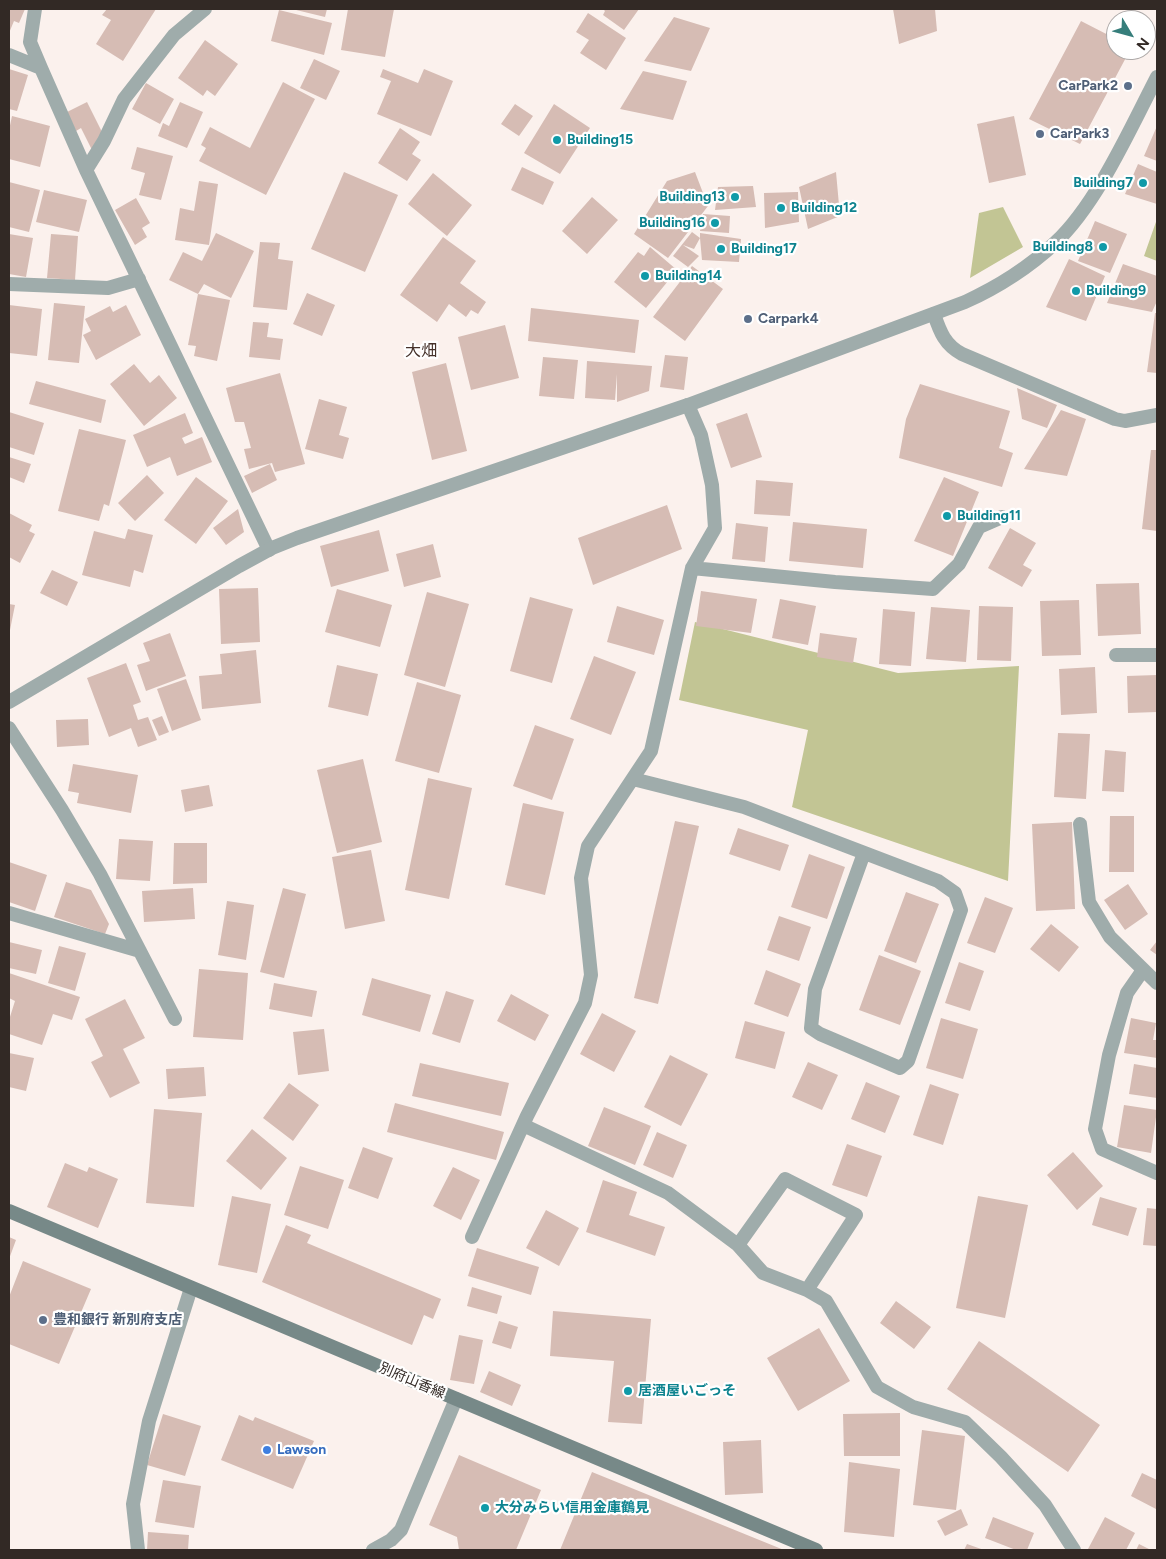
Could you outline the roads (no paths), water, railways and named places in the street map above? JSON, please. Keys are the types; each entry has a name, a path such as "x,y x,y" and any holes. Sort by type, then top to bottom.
{"main road":[{"name":"別府山香線","path":"9,1211 816,1550"}],"street":[{"path":"35,9 30,42 40,68 86,170 269,550"},
{"path":"86,170 104,141 124,99 174,36 205,9"},
{"path":"9,55 40,68"},
{"path":"9,702 239,566 297,538 688,404 934,314 965,302 998,285 1018,273 1056,243 1080,214 1098,187 1157,77"},
{"path":"9,284 108,288 139,279"},
{"path":"934,314 948,345 962,354 1115,419 1125,421 1157,415"},
{"path":"472,1237 523,1125 585,1003 591,975 581,878 588,846 651,751 692,568 715,528 712,485 705,452 701,435 688,404"},
{"path":"692,568 835,582 933,588 959,564 979,528 1002,517"},
{"path":"1116,655 1157,655"},
{"path":"9,728 62,810 100,874 175,1019"},
{"path":"633,779 744,807 864,852 938,881 955,893 961,910 908,1061 900,1068 820,1034 811,1028 815,989 864,852"},
{"path":"1080,824 1089,902 1110,937 1157,983"},
{"path":"9,913 140,951"},
{"path":"1142,970 1127,993 1111,1046 1095,1129 1102,1149 1157,1173"},
{"path":"523,1125 668,1193 738,1245 763,1273 807,1290 826,1301 877,1387 913,1407 965,1422 1001,1457 1045,1505 1074,1550"},
{"path":"738,1245 785,1180 856,1215 807,1290"},
{"path":"138,1550 133,1504 149,1421 191,1288"},
{"path":"373,1550 391,1540 401,1530 456,1399"}],"place":[{"name":"CarPark2","path":"1128,86"},
{"name":"CarPark3","path":"1040,134"},
{"name":"Building15","path":"557,140"},
{"name":"Building7","path":"1143,183"},
{"name":"Building13","path":"735,197"},
{"name":"Building12","path":"781,208"},
{"name":"Building16","path":"715,223"},
{"name":"Building8","path":"1103,247"},
{"name":"Building17","path":"721,249"},
{"name":"Building14","path":"645,276"},
{"name":"Building9","path":"1076,291"},
{"name":"Carpark4","path":"748,319"},
{"name":"Building11","path":"947,516"},
{"name":"豊和銀行 新別府支店","path":"43,1320"},
{"name":"居酒屋いごっそ","path":"628,1391"},
{"name":"Lawson","path":"267,1450"},
{"name":"大分みらい信用金庫鶴見","path":"485,1508"}],"district":[{"name":"大畑","path":"421,351"}]}
